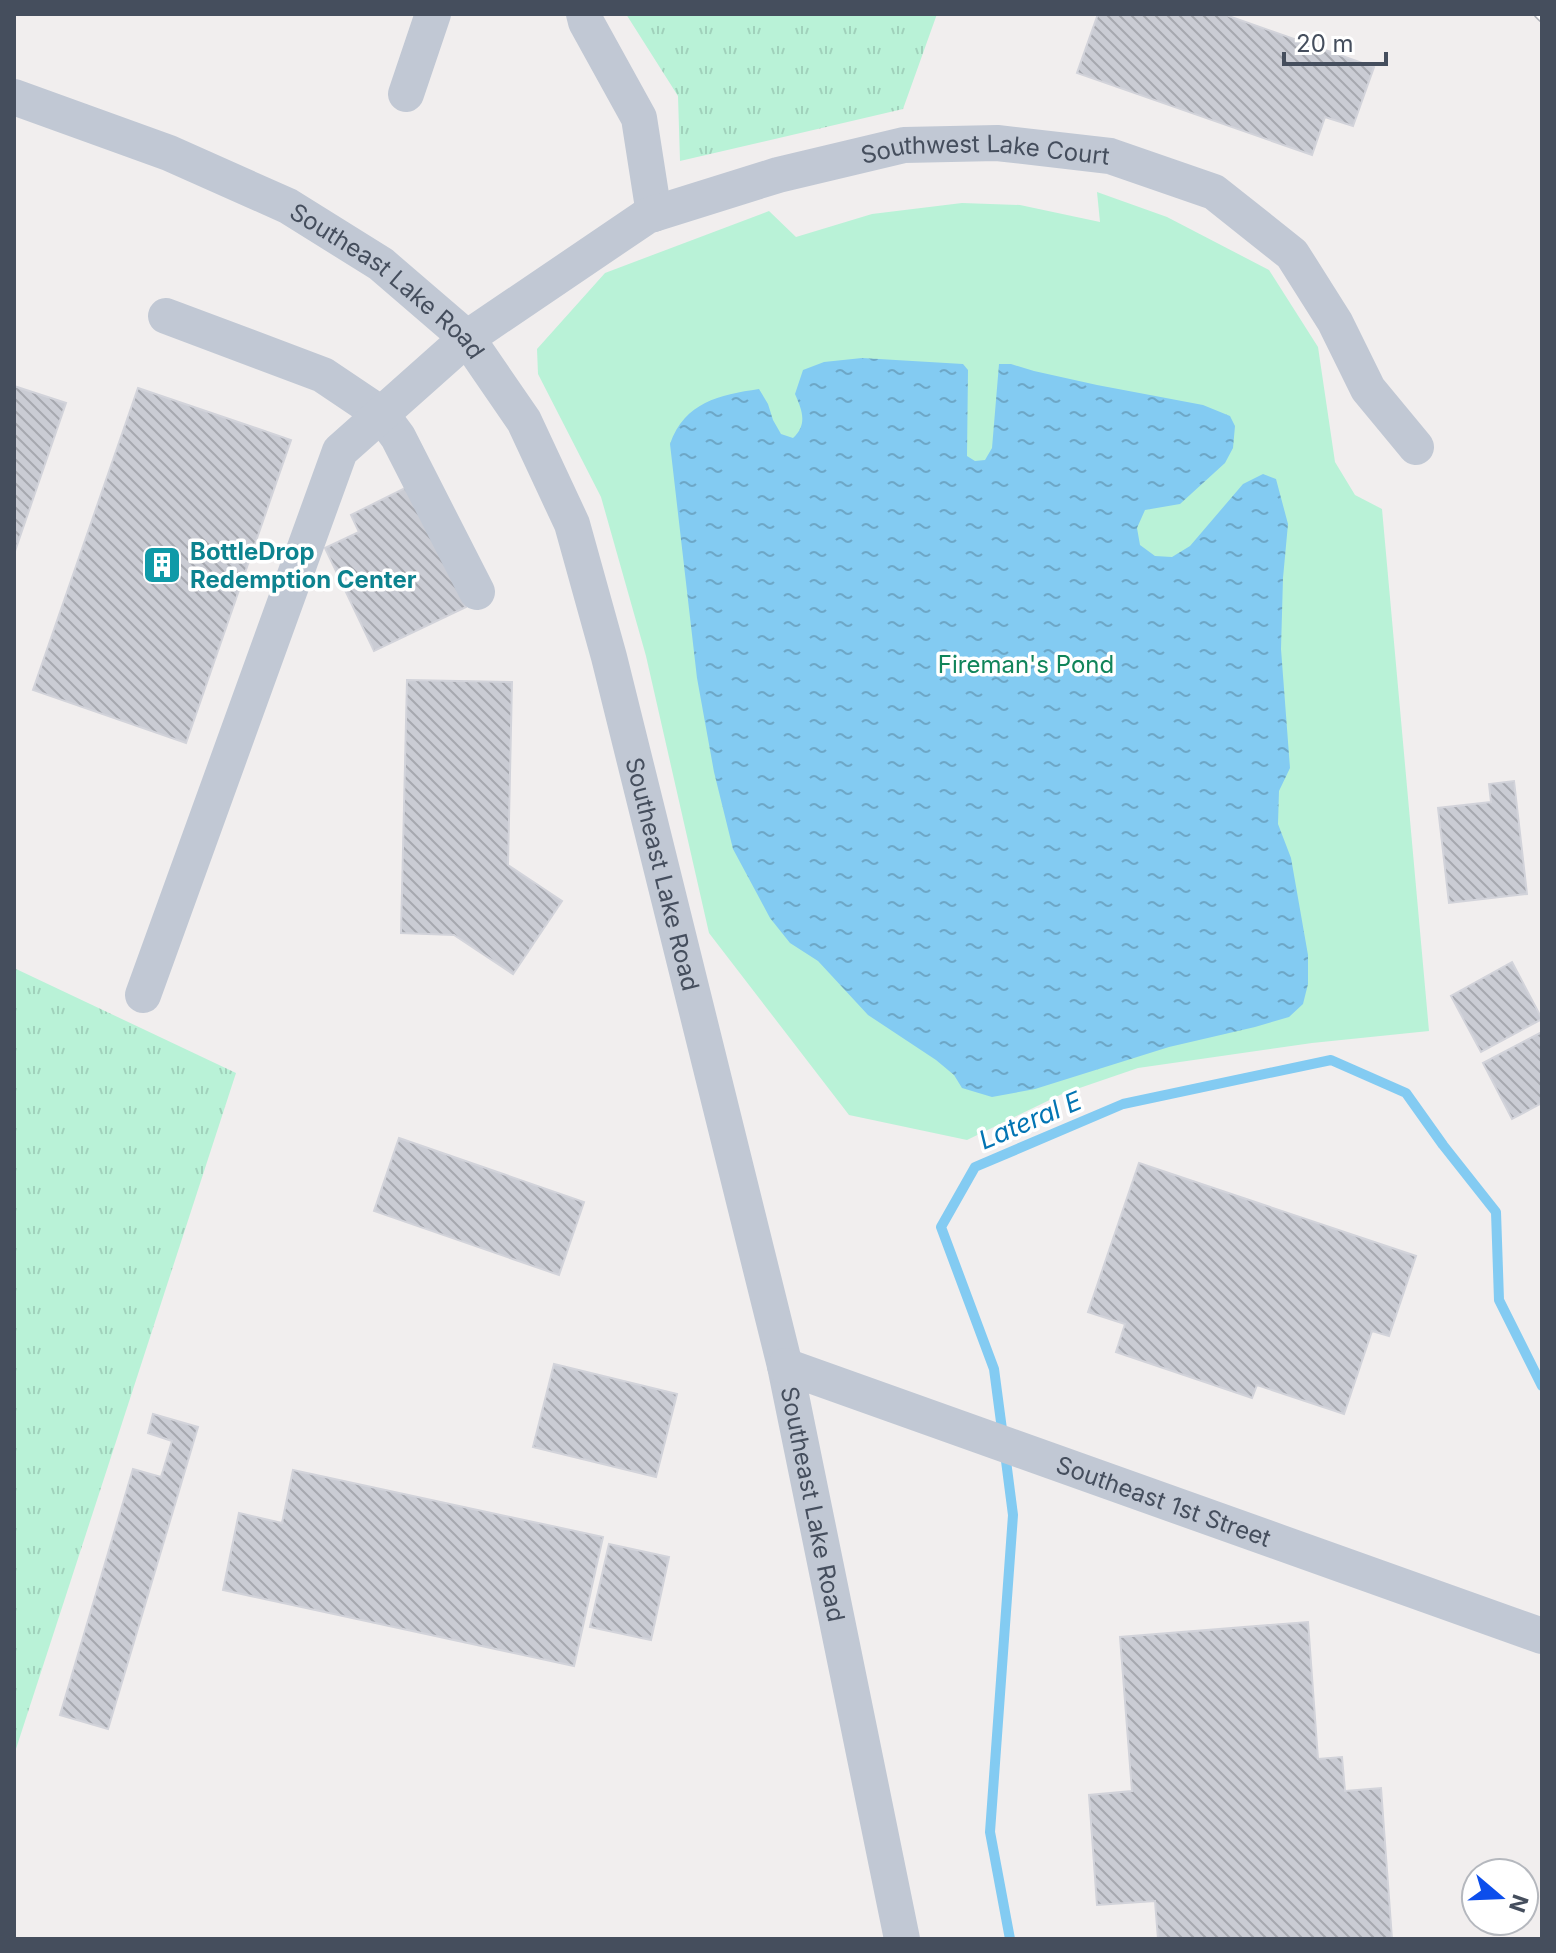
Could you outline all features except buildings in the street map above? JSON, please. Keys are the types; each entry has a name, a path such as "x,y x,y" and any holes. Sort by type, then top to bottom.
{"street":[{"path":"406,94 433,14"},
{"path":"584,14 639,118 654,214"},
{"name":"Southeast Lake Road","path":"14,97 169,153 288,206 381,264 467,338 524,421 572,524 609,657 785,1366 902,1939"},
{"name":"Southwest Lake Court","path":"143,995 340,451 467,338 647,216 778,175 904,145 997,143 1110,156 1214,192 1292,254 1335,322 1368,389 1416,447"},
{"path":"166,316 323,375 381,414 398,437 477,592"},
{"name":"Southeast 1st Street","path":"785,1366 1542,1636"}],"green space":[{"path":"626,14 937,14 903,109 680,161 678,96"},
{"name":"Fireman's Pond","path":"1097,192 1167,217 1269,270 1318,347 1335,462 1355,495 1382,509 1429,1031 1312,1043 1138,1068 1062,1094 967,1140 849,1115 709,933 646,656 601,497 538,374 537,349 605,273 769,211 796,237 872,214 962,203 1020,205 1100,222"},
{"path":"14,968 236,1073 14,1755"}],"water":[{"name":"Fireman's Pond","path":"862,358 963,364 968,370 967,456 975,461 985,460 992,448 999,364 1203,405 1230,416 1235,426 1233,448 1225,463 1180,504 1145,510 1137,528 1140,545 1155,556 1172,557 1190,546 1243,484 1263,474 1276,479 1288,524 1281,649 1290,768 1279,791 1278,824 1291,858 1308,955 1308,984 1303,1004 1289,1017 1169,1047 1035,1089 992,1097 962,1088 954,1075 936,1060 868,1015 818,961 790,943 770,918 733,849 714,772 697,678 670,444 685,419 705,403 730,394 759,389 781,434 793,438 802,422 795,394 803,370 824,362"}],"waterway":[{"name":"Lateral E","path":"1003,1437 994,1369 941,1227 975,1167 1123,1104 1331,1060 1406,1093 1496,1212 1499,1300 1542,1386"},
{"name":"Lateral E","path":"1005,1453 1013,1515 990,1832 1010,1939"}],"railway":[{"path":"1538,14 1542,18"}],"place":[{"name":"BottleDrop Redemption Center","path":"162,565"}]}
